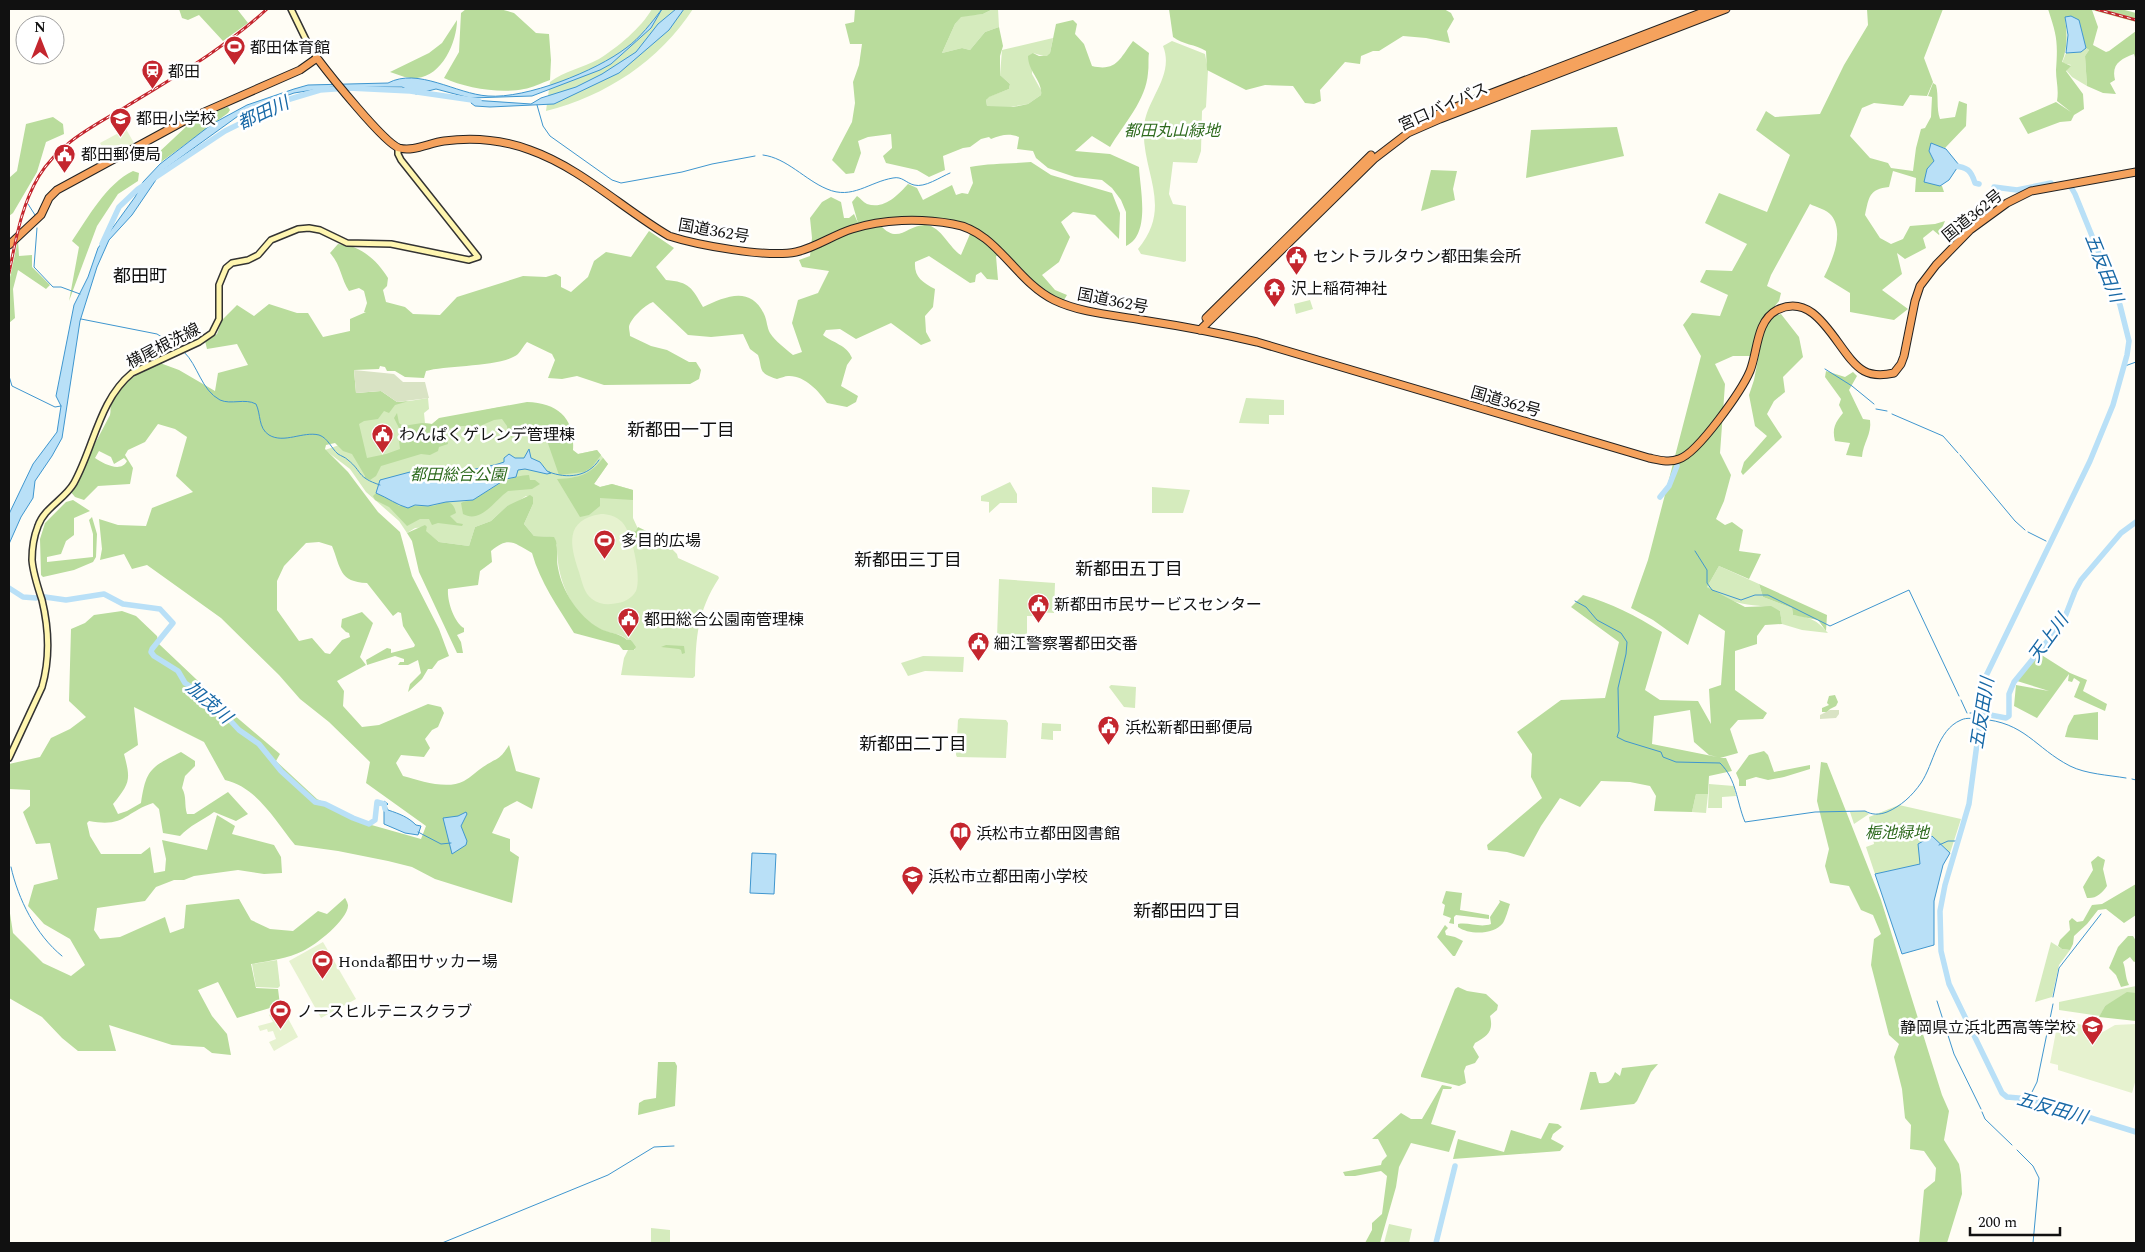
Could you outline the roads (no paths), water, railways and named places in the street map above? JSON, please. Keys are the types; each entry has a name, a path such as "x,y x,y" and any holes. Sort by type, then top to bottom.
{"highway":[{"name":"宮口バイパス","path":"1198,329 1364,162 1401,133 1445,111 1710,9"},
{"name":"宮口バイパス","path":"1198,329 1374,159 1408,133 1437,120 1726,9"},
{"path":"9,246 41,215 49,198 57,190 186,120 300,70 317,58 384,138 398,148"},
{"name":"国道362号","path":"398,148 417,148 462,139 499,142 528,149 565,166 669,236 708,246 776,254 795,252 852,229 888,221 955,224 983,236 1028,282 1054,300 1088,311 1198,329 1257,342 1649,458 1670,461 1680,459 1698,446 1731,401 1749,374 1763,325 1768,317 1776,311 1792,307 1809,312 1824,324 1864,371 1882,374 1894,372 1901,364 1904,356 1915,301 1920,286 1936,265 1970,230 2008,203 2031,191 2136,172"}],"main road":[{"path":"291,9 298,26 317,58"},
{"name":"横尾根洗線","path":"9,758 42,687 46,674 48,641 43,607 32,561 38,525 44,516 66,495 73,484 86,459 101,417 120,384 132,373 209,335 216,327 220,315 219,285 226,268 232,263 248,260 258,255 271,240 298,229 308,228 320,230 347,243 391,244 469,260 478,257 401,160 398,148"}],"water":[{"path":"662,9 651,28 611,64 532,96 470,98 436,89 416,94 402,87 332,87 294,93 245,111 162,171 132,215 109,240 97,267 80,321 62,438 35,481 33,498 21,517 9,544 9,514 33,464 57,432 61,406 56,396 74,305 88,277 98,248 135,197 143,182 160,164 212,124 247,105 308,85 388,83 412,78 476,94 504,96 560,82 597,66 626,48 646,30"},
{"path":"676,9 684,9 669,30 619,73 554,104 490,107 475,106 471,103 472,100 531,104 541,98 576,87 602,74 636,52 658,24"},
{"path":"2071,16 2079,20 2086,48 2081,52 2066,53 2068,35 2065,17"},
{"path":"1931,143 1946,149 1959,165 1949,180 1940,186 1924,182 1927,169 1934,161 1929,151"},
{"path":"529,449 531,458 540,462 551,473 547,474 525,469 518,470 516,477 506,479 473,500 446,502 428,506 415,505 408,508 376,493 380,480 425,468 455,482 462,477 463,473 504,462 504,458 509,454 515,458 524,458"},
{"path":"384,801 388,804 386,806 388,810 404,816 416,825 421,826 418,835 405,833 384,824"},
{"path":"466,812 467,814 461,826 467,841 466,845 452,854 443,818 458,816"},
{"path":"1932,836 1950,853 1943,865 1934,901 1934,945 1902,954 1875,874 1920,864 1918,844"},
{"path":"752,853 776,854 774,894 750,893"}],"waterway":[{"name":"都田川","path":"102,244 119,207 138,189 225,131 290,99 320,90 349,88 410,91 479,101"},
{"path":"537,105 543,126 550,136 612,180 621,183 755,156"},
{"path":"763,155 780,160 819,185 836,192 853,191 884,180 896,178 918,186 932,182 950,173"},
{"name":"五反田川","path":"1954,166 1968,170 1975,183 1979,184"},
{"name":"五反田川","path":"1994,187 2017,190 2051,183"},
{"name":"五反田川","path":"2071,187 2120,305 2129,341 2127,355 2113,405 2090,461 1986,676 1969,804 1945,885 1940,911 1941,951 1949,984 2002,1093 2007,1097 2030,1099 2136,1132"},
{"path":"28,204 35,215"},
{"path":"37,228 34,267 53,287 61,287 80,294"},
{"path":"81,319 157,334 181,349"},
{"path":"184,352 189,357 208,390 214,396 229,402 252,402 256,404 261,425 269,435 281,438 319,435 325,438 338,454 353,464 363,477 380,485"},
{"path":"2125,366 2136,362"},
{"path":"1825,369 1852,386 1874,404"},
{"path":"9,376 12,386 55,407 61,406"},
{"path":"1876,409 1887,411"},
{"path":"1892,414 1943,436 1958,453"},
{"path":"1960,455 2015,521 2025,530"},
{"path":"549,472 570,476 577,475 589,470 599,460"},
{"path":"1660,497 1669,486 1677,466"},
{"name":"天上川","path":"1980,713 2006,718 2009,716 2009,694 2014,682 2063,622 2081,580 2121,533 2136,522"},
{"path":"2028,532 2046,541"},
{"path":"1695,551 1707,570 1707,583 1712,590 1741,600 1755,595 1768,595 1830,626 1909,590 1959,696"},
{"name":"加茂川","path":"9,588 23,597 36,598"},
{"name":"加茂川","path":"45,597 66,600 104,594 123,604 160,609 173,623 152,649 151,652 154,656 178,671 185,683 212,701 239,730 259,744 281,771 315,802 325,804 369,824 375,820 377,802 384,804 385,809"},
{"path":"1575,601 1586,607 1597,620 1621,633 1627,642 1618,688 1619,731 1617,737 1661,752 1663,757 1676,762 1720,763 1733,783 1745,822 1815,812 1865,811 1881,814 1892,810 1902,804 1921,783 1946,731 1961,720 1966,719 1995,721 2008,725 2019,730 2058,759 2076,769 2126,778"},
{"path":"1961,700 1967,713"},
{"path":"1970,713 1980,713"},
{"path":"2132,779 2136,780"},
{"path":"418,832 441,844 451,843"},
{"path":"1939,845 1948,841 1959,841"},
{"path":"11,867 18,891 29,916 44,938 62,956"},
{"path":"2053,997 2059,968 2101,914"},
{"path":"1937,1001 1954,1054 1981,1109"},
{"path":"2032,1092 2037,1082 2053,1004"},
{"path":"1982,1112 1985,1119 2012,1145"},
{"path":"442,1243 608,1175 654,1147 674,1146"},
{"path":"2017,1150 2033,1166 2039,1178 2033,1243"},
{"path":"1436,1243 1455,1166"}],"railway":[{"path":"9,273 20,223 28,199 47,164 78,136 217,49 267,9"},
{"path":"2096,9 2136,20"}],"place":[{"name":"都田体育館","path":"234,66"},
{"name":"都田","path":"152,90"},
{"name":"都田小学校","path":"120,137"},
{"name":"都田郵便局","path":"65,173"},
{"name":"セントラルタウン都田集会所","path":"1297,275"},
{"name":"沢上稲荷神社","path":"1275,307"},
{"name":"わんぱくゲレンデ管理棟","path":"383,453"},
{"name":"多目的広場","path":"605,559"},
{"name":"新都田市民サービスセンター","path":"1038,623"},
{"name":"都田総合公園南管理棟","path":"628,638"},
{"name":"細江警察署都田交番","path":"978,662"},
{"name":"浜松新都田郵便局","path":"1109,746"},
{"name":"浜松市立都田図書館","path":"960,852"},
{"name":"浜松市立都田南小学校","path":"912,895"},
{"name":"Honda都田サッカー場","path":"322,980"},
{"name":"ノースヒルテニスクラブ","path":"281,1030"},
{"name":"静岡県立浜北西高等学校","path":"2092,1046"}],"district":[{"name":"都田町","path":"140,276"},
{"name":"新都田一丁目","path":"681,430"},
{"name":"新都田三丁目","path":"908,560"},
{"name":"新都田五丁目","path":"1129,569"},
{"name":"新都田二丁目","path":"913,744"},
{"name":"新都田四丁目","path":"1187,911"}],"park label":[{"name":"都田丸山緑地","path":"1172,130"},
{"name":"都田総合公園","path":"458,474"},
{"name":"梔池緑地","path":"1897,832"}]}
